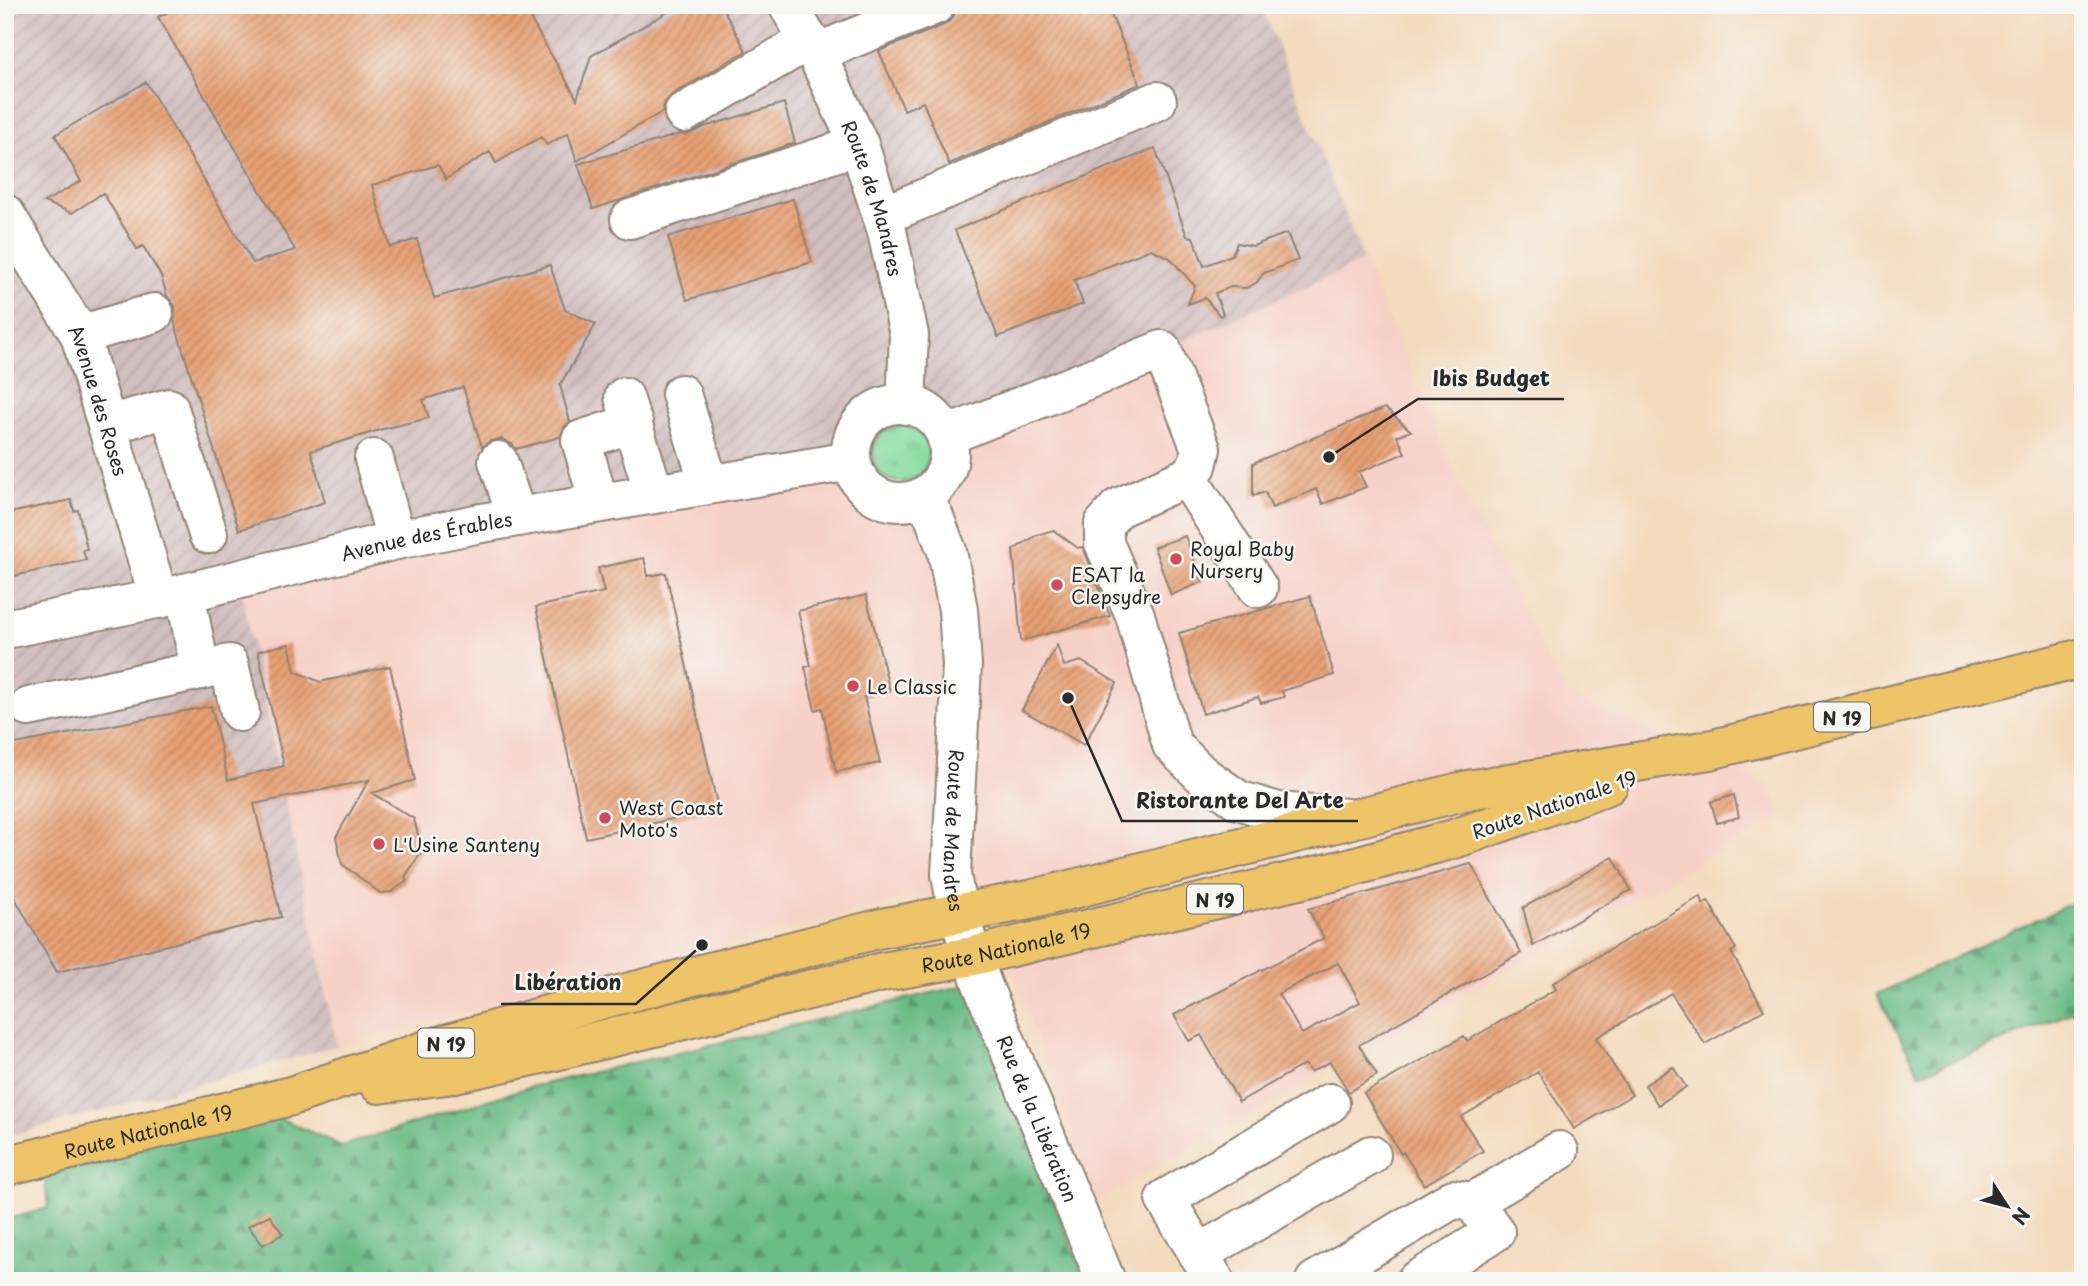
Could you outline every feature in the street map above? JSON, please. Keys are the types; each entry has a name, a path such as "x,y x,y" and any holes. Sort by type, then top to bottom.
{"main road":[{"name":"Route Nationale 19","path":"5,1166 291,1096 442,1045 604,999 882,928 1029,900 1468,790 1709,750 2083,658"},
{"name":"Route Nationale 19","path":"291,1096 446,1075 883,972 973,956 1341,870 1444,842 1709,750"}],"street":[{"name":"Route de Mandres","path":"788,5 813,47 859,145 882,216 909,335 906,405"},
{"path":"684,113 813,47 935,5"},
{"path":"882,216 1157,100"},
{"path":"630,219 859,145"},
{"name":"Avenue des Roses","path":"5,215 80,335 107,425 200,670"},
{"path":"80,335 154,313"},
{"path":"946,436 1162,350 1201,449 1197,466 1187,477 1118,508 1104,524 1104,543 1135,615 1171,745 1201,774 1238,800 1278,812 1350,819"},
{"path":"681,394 709,484"},
{"path":"891,405 919,408 939,424 946,436 948,464 943,477 923,497 908,502 893,502 878,497 865,488 856,476 851,461 851,446 864,419 877,410 891,405"},
{"path":"107,425 169,408 208,534"},
{"path":"599,503 581,440 628,410 654,494"},
{"path":"374,459 396,540"},
{"path":"498,461 517,517"},
{"name":"Avenue des Érables","path":"5,629 172,596 396,540 851,461"},
{"path":"1187,477 1258,588"},
{"name":"Route de Mandres","path":"923,497 947,551 958,610 961,665 951,875 958,913 973,956"},
{"path":"29,707 229,664 240,712"},
{"name":"Rue de la Libération","path":"973,956 982,984 1106,1281"},
{"path":"1330,1103 1165,1199 1206,1267 1371,1155"},
{"path":"1416,1281 1559,1151"},
{"path":"1315,1281 1453,1199 1484,1217"}],"shaded area":[{"path":"5,5 1261,5 1364,261 1162,350 935,441 851,461 239,581 337,1046 5,1137"},
{"path":"1364,261 1466,498 1565,693 1768,784 1782,816 1096,1202 979,879 337,1046 239,580 1162,350"}],"green space":[{"path":"901,426 912,428 921,434 927,443 927,465 921,474 912,480 901,482 890,480 881,474 875,465 873,454 875,443 881,434 890,428"},
{"path":"2083,898 2083,1008 1920,1074 1877,994"},
{"path":"966,985 1086,1281 5,1281 5,1220 48,1208 44,1172 261,1110 342,1146 526,1088"}],"building":[{"path":"180,5 556,5 531,20 577,99 591,56 680,5 721,5 746,51 673,94 665,102 662,112 577,161 568,133 547,145 541,137 496,163 490,152 446,179 438,165 372,185 390,247 417,239 434,298 550,265 565,310 596,324 560,385 570,422 560,437 516,449 502,439 490,441 482,447 463,387 423,400 429,418 311,451 325,502 239,530 174,321 175,306 167,296 161,276 143,246 137,249 103,193 72,213 44,202 81,181 55,135 146,82 253,263 295,250 158,17"},
{"path":"957,5 1107,5 1140,84 949,164 923,102 904,110 879,51 944,25 953,18"},
{"path":"784,103 795,143 593,209 578,164 680,134 685,135"},
{"path":"1155,148 1187,236 1193,237 1204,266 1232,255 1237,243 1253,246 1287,233 1298,260 1264,273 1256,283 1246,288 1231,287 1215,293 1223,314 1220,316 1205,298 1188,304 1195,286 1170,258 1151,249 1074,280 1083,304 998,337 955,230"},
{"path":"793,199 812,262 687,300 668,237"},
{"path":"1385,408 1411,431 1397,436 1405,453 1359,472 1366,487 1323,504 1316,489 1272,508 1265,492 1253,496 1253,463"},
{"path":"71,500 74,511 78,510 87,549 83,550 86,560 5,578 5,514"},
{"name":"ESAT la Clepsydre","path":"1053,530 1078,548 1083,547 1110,616 1021,641 1013,550 1037,535"},
{"name":"Royal Baby Nursery","path":"1185,536 1203,582 1171,595 1154,547"},
{"path":"644,558 648,576 666,573 718,809 586,838 536,607 604,592 598,568"},
{"name":"Le Classic","path":"866,595 890,691 864,697 880,763 836,772 822,708 815,710 805,667 811,666 798,611"},
{"path":"1310,596 1334,675 1282,691 1284,697 1261,703 1258,697 1203,714 1179,633"},
{"path":"289,644 295,671 320,682 390,666 415,780 372,793 414,819 422,851 405,877 407,881 391,892 380,893 342,864 336,837 369,780 254,804 281,917 57,972 5,881 5,746 211,706 228,780 284,766 258,651"},
{"path":"1057,645 1064,666 1081,661 1117,683 1084,745 1022,710"},
{"path":"1734,795 1739,817 1717,823 1711,802"},
{"path":"1613,857 1631,890 1533,946 1523,908"},
{"path":"1471,864 1521,953 1359,1045 1377,1075 1349,1092 1330,1062 1310,1072 1305,1064 1239,1102 1201,1035 1189,1041 1174,1015 1324,938 1308,909","holes":["1338,963 1360,1002 1302,1034 1278,994"]},
{"path":"1701,896 1703,904 1708,901 1736,949 1731,952 1764,1010 1705,1044 1671,993 1596,1038 1632,1095 1574,1129 1538,1072 1461,1117 1483,1151 1424,1185 1403,1152 1401,1154 1364,1093 1464,1036 1467,1041 1556,989 1553,983"},
{"path":"1673,1067 1686,1087 1658,1105 1645,1085"},
{"path":"269,1215 283,1234 263,1245 248,1226"}],"place":[{"name":"Ibis Budget","path":"1329,457"},
{"name":"Royal Baby Nursery","path":"1176,559"},
{"name":"ESAT la Clepsydre","path":"1057,585"},
{"name":"Le Classic","path":"853,686"},
{"name":"Ristorante Del Arte","path":"1068,698"},
{"name":"West Coast Moto's","path":"605,818"},
{"name":"L'Usine Santeny","path":"379,844"},
{"name":"Libération","path":"702,945"}]}
